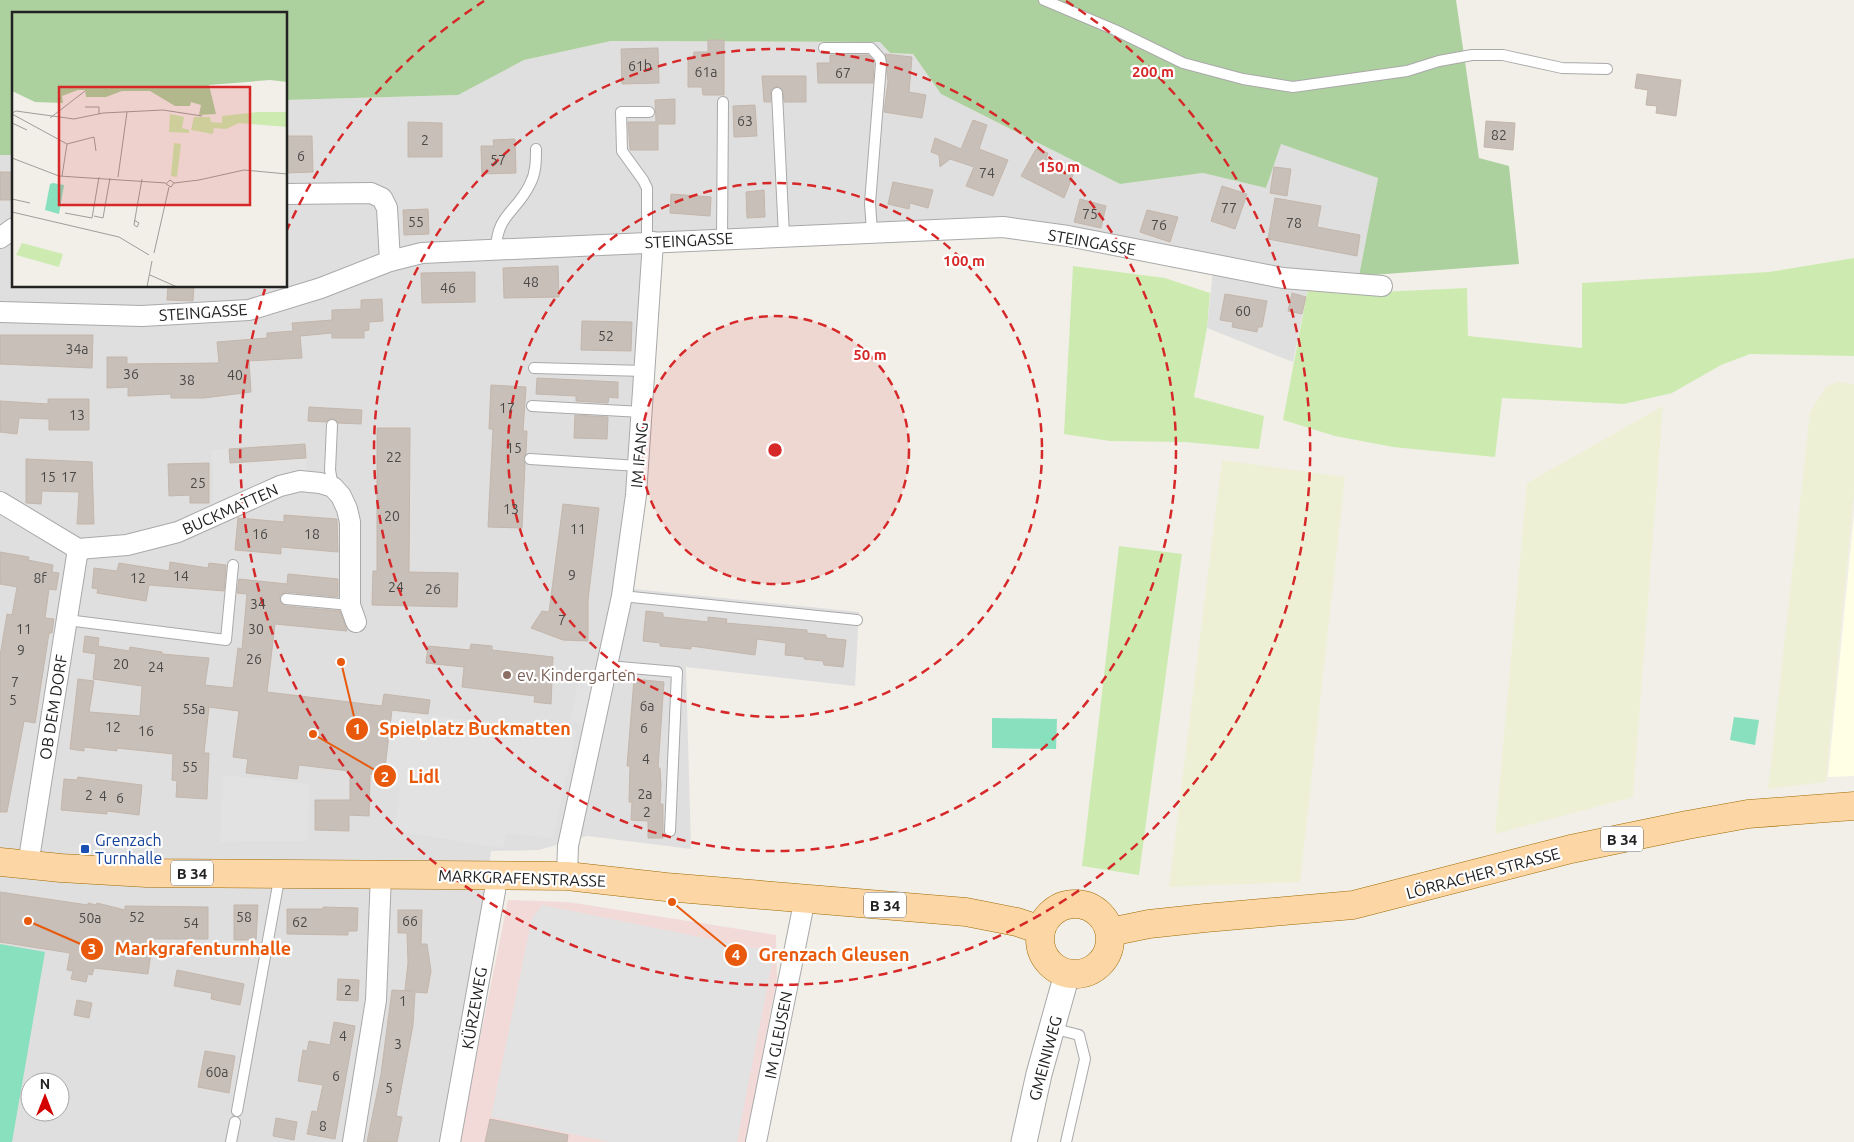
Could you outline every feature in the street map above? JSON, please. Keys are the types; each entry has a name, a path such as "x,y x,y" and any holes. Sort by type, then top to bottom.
{"main road":[{"name":"LÖRRACHER STRASSE","path":"1110,932 1149,924 1353,904 1571,849 1687,825 1748,814 1854,806"},
{"name":"MARKGRAFENSTRASSE","path":"0,862 146,873 280,872 567,876 966,912 1017,922 1041,930"},
{"path":"1082,904 1100,914 1110,932 1109,950 1100,965 1084,974 1066,974 1052,965 1042,952 1041,930 1052,912 1061,907 1082,904"}],"street":[{"path":"288,194 371,193 382,198 388,208 390,262"},
{"name":"STEINGASSE","path":"0,312 142,316 249,310 321,288 390,262 422,253 1003,227 1068,236 1283,278 1382,286"},
{"path":"0,238 12,229"},
{"name":"IM IFANG","path":"567,876 568,846 622,596 638,466 645,371 650,242"},
{"name":"BUCKMATTEN","path":"78,549 127,545 178,532 280,486 300,481 320,482 333,487"},
{"path":"333,487 341,496 348,509 353,613"},
{"path":"0,502 78,549"},
{"name":"OB DEM DORF","path":"28,865 78,549"},
{"path":"353,1142 376,1000 381,874"},
{"name":"KÜRZEWEG","path":"450,1142 495,891 496,874"},
{"name":"IM GLEUSEN","path":"756,1142 805,898"},
{"name":"GMEINIWEG","path":"1024,1142 1039,1074 1066,974"}],"lane":[{"path":"1044,0 1115,30 1183,63 1243,79 1293,87 1407,71 1439,60 1472,55 1502,55 1562,68 1607,69"},
{"path":"824,48 871,48 880,58 881,80 870,203 872,232"},
{"path":"777,93 784,236"},
{"path":"722,239 723,102"},
{"path":"649,112 621,112 622,151 647,188 650,242"},
{"path":"496,249 496,234 500,224 529,186 533,177 536,149"},
{"path":"534,368 645,371"},
{"path":"532,406 642,412"},
{"path":"332,425 330,470 333,487"},
{"path":"530,459 638,466"},
{"path":"67,620 226,640 233,565"},
{"path":"622,596 858,620"},
{"path":"286,599 353,613"},
{"path":"608,666 677,672 670,831"},
{"path":"231,1142 280,872"},
{"path":"1052,1028 1079,1035 1085,1059 1066,1142"}],"shaded area":[{"path":"611,41 881,42 890,53 913,54 941,94 1120,184 1203,173 1266,188 1281,143 1378,178 1356,293 1308,288 1293,362 1207,328 1213,270 1003,233 662,248 634,589 859,612 855,686 686,667 691,849 587,836 539,850 491,851 472,993 442,1142 0,1142 0,155 12,155 12,288 288,288 288,100 457,95 524,60"},
{"path":"1837,382 1854,384 1854,492 1826,782 1768,789 1810,412 1826,387"},
{"path":"1663,406 1633,797 1495,834 1527,483"},
{"path":"229,449 230,463 306,458 307,475 212,508 214,480 211,450"},
{"path":"1222,460 1345,477 1300,882 1169,887"},
{"path":"1854,515 1854,776 1828,777"},
{"path":"586,669 607,674 594,727 570,721 580,675"},
{"path":"392,712 577,730 553,838 506,833 504,848 395,831 400,787 382,785"},
{"path":"223,775 309,784 308,841 220,842"},
{"path":"508,900 568,902 776,935 777,978 746,1142 459,1142"},
{"path":"542,905 774,952 737,1142 610,1142 491,1117 532,918"}],"green space":[{"path":"0,0 1456,0 1479,158 1509,166 1519,264 1359,276 1378,178 1281,144 1266,188 1203,173 1120,184 941,94 913,54 890,53 880,42 611,41 524,60 458,95 288,100 288,12 12,12 12,155 0,155"},
{"path":"1854,258 1854,356 1750,354 1721,365 1672,393 1624,404 1502,398 1495,457 1393,447 1335,436 1283,420 1308,288 1356,293 1467,288 1468,336 1582,348 1582,283 1769,272"},
{"path":"1073,266 1165,278 1210,293 1207,328 1194,397 1264,416 1259,449 1185,442 1110,441 1064,434"},
{"path":"1119,546 1182,554 1139,875 1082,866"},
{"path":"1734,717 1759,720 1755,745 1730,740"},
{"path":"992,718 1057,719 1056,749 992,748"},
{"path":"0,944 45,952 24,1072 20,1072 20,1096 12,1142 0,1142"}],"building":[{"path":"708,40 724,40 724,95 703,95 702,87 688,87 688,57 693,57 694,52 708,52"},
{"path":"658,48 659,83 622,84 621,49"},
{"path":"885,54 912,57 909,92 926,95 922,118 884,112 888,82"},
{"path":"830,55 868,55 874,61 873,83 818,83 817,63 830,63"},
{"path":"1637,74 1681,80 1676,116 1656,113 1657,106 1646,105 1648,90 1635,88"},
{"path":"762,76 806,76 806,102 784,102 783,90 777,86 771,90 771,102 764,102"},
{"path":"675,99 675,124 658,124 658,150 630,150 628,122 656,122 655,100"},
{"path":"755,105 757,136 734,137 733,106"},
{"path":"973,120 987,125 979,149 1008,160 993,196 966,186 974,167 950,159 940,167 939,155 931,152 935,138 961,149"},
{"path":"1486,121 1515,123 1513,150 1484,147"},
{"path":"408,122 442,123 442,157 408,157"},
{"path":"288,136 312,136 313,172 288,173"},
{"path":"515,139 516,173 482,174 481,146 494,146 493,140"},
{"path":"1036,149 1048,153 1046,159 1075,170 1064,198 1021,176"},
{"path":"1274,167 1291,169 1287,196 1270,193"},
{"path":"0,172 12,172 12,200 0,200"},
{"path":"893,182 933,190 928,208 910,203 909,209 888,204"},
{"path":"1222,186 1247,194 1235,229 1211,221"},
{"path":"764,190 765,217 747,218 746,192"},
{"path":"671,194 711,197 710,216 670,213"},
{"path":"1275,198 1321,206 1317,227 1360,235 1357,256 1268,239"},
{"path":"1080,199 1106,206 1101,228 1074,222"},
{"path":"428,209 429,234 404,235 403,210"},
{"path":"1147,210 1178,217 1170,242 1140,232"},
{"path":"558,266 559,297 504,298 503,268"},
{"path":"475,272 475,302 422,303 421,273"},
{"path":"168,288 194,288 193,301 167,300"},
{"path":"1292,293 1306,297 1302,314 1288,311"},
{"path":"1225,294 1267,301 1262,327 1258,327 1257,332 1232,327 1233,322 1220,320"},
{"path":"382,299 383,321 369,322 369,330 364,331 364,338 332,338 332,333 300,336 302,358 249,361 251,392 204,398 171,398 171,394 128,396 128,387 107,388 107,357 127,357 127,364 219,363 217,342 267,338 267,333 293,331 292,323 332,320 332,310 361,309 361,300"},
{"path":"582,321 632,322 631,351 581,350"},
{"path":"0,335 93,335 92,368 0,364"},
{"path":"537,378 618,382 618,398 609,397 608,403 576,401 576,396 536,394"},
{"path":"491,385 526,387 523,431 527,431 526,454 523,459 525,464 522,528 488,527 493,429 489,429"},
{"path":"48,399 89,399 89,430 49,430 49,419 19,418 17,434 0,432 0,401 48,404"},
{"path":"309,407 362,410 361,424 338,423 333,418 326,422 308,421"},
{"path":"575,415 608,417 607,439 574,438"},
{"path":"377,428 410,428 409,572 458,573 457,607 372,605 373,571 377,571"},
{"path":"305,444 306,458 230,463 229,449"},
{"path":"26,459 92,462 94,524 77,524 79,492 42,491 41,504 26,503"},
{"path":"209,463 209,503 190,503 190,495 169,496 168,464"},
{"path":"563,504 599,508 588,600 588,641 563,640 531,628 542,611 549,612"},
{"path":"284,515 337,519 338,552 281,547 281,554 235,550 238,518 284,522"},
{"path":"0,552 29,557 28,560 53,565 52,572 59,573 56,590 49,589 45,618 54,619 52,633 49,633 35,723 24,721 7,812 0,812 0,656 7,614 12,615 17,587 0,584"},
{"path":"170,562 208,568 209,563 226,565 224,591 149,585 146,601 97,593 98,589 92,588 94,568 117,571 119,563 169,571"},
{"path":"288,574 338,579 338,597 286,592 280,595 280,601 285,606 340,611 347,631 275,624 267,692 382,706 384,694 430,700 428,714 392,710 384,776 370,774 369,816 349,815 349,831 315,830 315,800 350,800 350,771 299,765 297,779 246,773 248,759 233,757 239,711 209,707 204,753 209,753 207,799 176,797 177,781 172,780 173,754 117,748 117,751 84,747 84,751 70,749 78,679 94,681 89,712 140,716 142,686 93,679 96,654 83,652 85,636 99,638 98,646 129,651 130,647 162,652 162,654 209,658 205,685 233,688 238,648 242,649 247,594 237,593 239,579 287,584"},
{"path":"646,611 663,613 663,617 708,622 708,617 727,619 726,623 807,630 807,633 826,635 826,638 846,640 843,667 824,665 823,661 804,659 805,657 785,655 786,643 757,639 755,655 691,646 691,649 660,646 660,643 643,641"},
{"path":"471,644 492,646 492,650 553,657 551,704 534,702 535,696 462,687 464,667 426,663 428,646 470,650"},
{"path":"634,679 664,682 658,768 660,768 661,786 660,804 663,804 663,838 648,838 648,821 631,820 632,802 629,802 630,766 627,766"},
{"path":"78,777 142,785 139,815 107,811 107,814 61,810 64,779 77,780"},
{"path":"0,892 88,905 88,903 96,905 97,903 125,910 125,906 208,907 208,939 153,939 148,974 94,968 92,975 88,974 86,982 71,979 73,971 67,970 70,953 0,942"},
{"path":"234,905 258,905 256,940 234,940"},
{"path":"323,907 358,908 357,931 348,931 348,935 287,934 287,909 323,909"},
{"path":"398,910 422,910 421,944 427,944 431,971 427,993 415,992 413,1025 396,1116 402,1117 397,1142 367,1142 381,1074 392,990 413,991 405,990 408,963 407,933 398,933"},
{"path":"177,970 244,984 240,1005 211,999 212,993 174,986"},
{"path":"338,979 359,980 358,1001 337,1000"},
{"path":"77,1000 92,1003 89,1018 74,1015"},
{"path":"334,1022 355,1026 335,1139 307,1134 312,1111 317,1112 323,1085 298,1081 303,1050 307,1051 309,1041 330,1045"},
{"path":"205,1051 235,1056 229,1093 198,1087"},
{"path":"276,1118 297,1122 294,1140 273,1136"},
{"path":"490,1119 568,1135 567,1142 485,1142"}],"place":[{"name":"Spielplatz Buckmatten","path":"341,662"},
{"name":"ev. Kindergarten","path":"507,675"},
{"name":"Lidl","path":"313,734"},
{"name":"Grenzach Turnhalle","path":"85,849"},
{"name":"Grenzach Gleusen","path":"672,902"},
{"name":"Markgrafenturnhalle","path":"28,921"}]}
